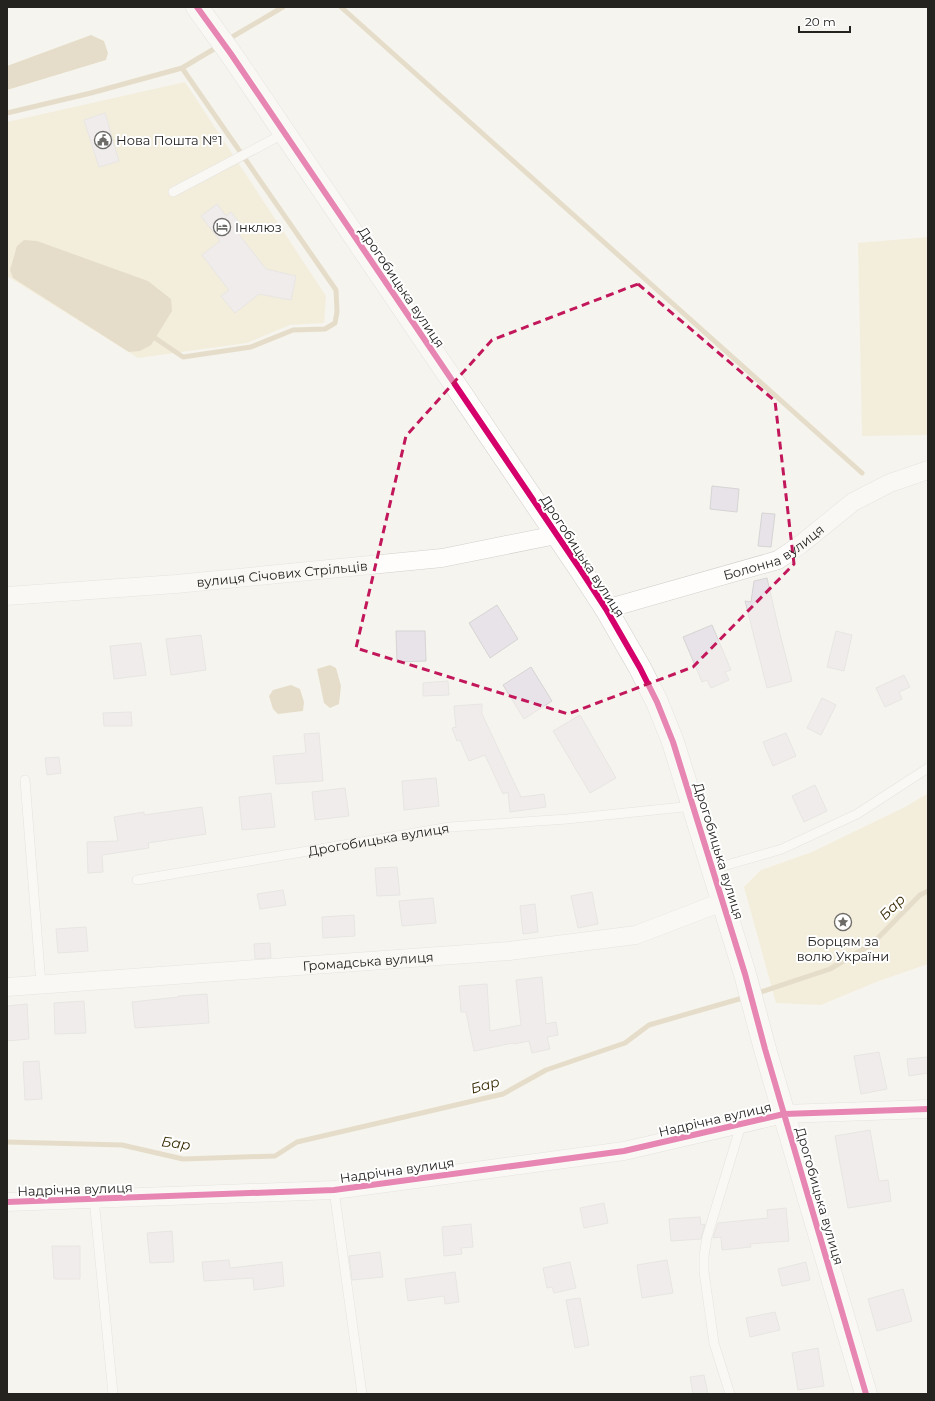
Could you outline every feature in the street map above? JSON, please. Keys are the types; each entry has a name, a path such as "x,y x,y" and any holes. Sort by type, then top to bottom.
{"main road":[{"name":"Дрогобицька вулиця","path":"197,7 231,54 606,609 657,702 673,742 694,806 745,974 765,1050 866,1394"}],"street":[{"name":"Болонна вулиця","path":"606,609 778,560 800,545 853,502 890,483 928,470"},
{"name":"вулиця Січових Стрільців","path":"7,596 176,584 442,558 556,535"},
{"name":"Громадська вулиця","path":"7,987 516,950 636,935 722,902"},
{"name":"Надрічна вулиця","path":"7,1202 334,1190 624,1151 784,1114 928,1109"}],"lane":[{"path":"174,192 284,133"},
{"path":"713,869 782,849 857,814 928,768"},
{"path":"25,780 41,985"},
{"name":"Дрогобицька вулиця","path":"137,880 450,827 567,819 694,806"},
{"path":"730,1394 714,1343 704,1256 707,1237 740,1125"},
{"path":"334,1190 362,1394"},
{"path":"94,1199 113,1394"}],"highlighted area":[{"path":"638,284 775,401 794,564 693,667 568,714 356,648 406,436 492,340"}],"shaded area":[{"path":"91,35 104,41 108,53 106,60 7,90 7,66"},
{"path":"185,82 326,296 324,323 290,325 247,343 138,358 7,276 7,122"},
{"path":"928,237 928,435 862,436 858,243"},
{"path":"24,240 37,241 148,281 171,299 172,311 151,345 140,351 129,352 13,278 10,270 17,246"},
{"path":"330,665 336,668 341,686 339,704 330,708 324,703 317,669"},
{"path":"291,685 300,689 304,702 303,711 278,714 273,709 269,696 273,690"},
{"path":"928,793 928,964 876,982 821,1005 776,1003 744,887 761,870 812,852 907,806"}],"building":[{"path":"105,113 119,161 99,167 84,120"},
{"path":"217,204 226,216 231,212 243,227 237,232 266,269 296,276 291,300 259,294 235,313 221,296 229,290 202,255 220,241 201,216"},
{"path":"712,486 739,489 737,512 710,509"},
{"path":"762,513 775,514 771,547 758,546"},
{"path":"767,578 792,681 767,688 745,601 751,602 754,581"},
{"path":"497,605 518,639 490,658 469,623"},
{"path":"712,625 731,670 725,672 729,680 711,688 707,680 702,682 683,637"},
{"path":"396,631 425,631 426,661 397,662"},
{"path":"836,631 852,635 844,671 827,667"},
{"path":"201,635 206,670 171,675 166,639"},
{"path":"141,643 146,675 114,679 110,646"},
{"path":"531,667 552,701 524,719 503,685"},
{"path":"904,675 910,687 899,692 902,699 885,707 876,688"},
{"path":"448,681 449,695 423,696 423,683"},
{"path":"822,698 836,705 821,735 807,728"},
{"path":"482,704 482,714 521,797 544,794 546,807 510,812 508,792 503,794 485,755 469,761 460,740 457,741 452,728 456,727 454,706"},
{"path":"131,712 132,726 104,726 103,713"},
{"path":"580,715 616,778 590,793 553,731"},
{"path":"319,733 323,781 276,784 273,756 306,753 304,734"},
{"path":"786,733 796,756 773,766 763,742"},
{"path":"59,757 61,773 47,775 45,758"},
{"path":"436,778 439,806 404,810 402,781"},
{"path":"815,785 827,811 804,822 792,796"},
{"path":"345,788 349,816 315,820 312,792"},
{"path":"271,793 275,827 242,830 239,797"},
{"path":"202,807 206,834 148,843 149,848 102,855 103,872 88,873 87,842 118,841 114,817 144,812 144,815"},
{"path":"397,867 400,895 377,896 375,868"},
{"path":"283,890 286,905 260,909 257,894"},
{"path":"592,892 598,924 578,928 571,896"},
{"path":"433,898 436,923 402,926 399,901"},
{"path":"535,904 538,932 523,934 520,906"},
{"path":"354,915 355,936 323,938 322,917"},
{"path":"86,927 88,951 58,953 56,929"},
{"path":"270,943 271,958 255,959 254,944"},
{"path":"542,977 546,1024 556,1022 558,1035 547,1037 550,1049 532,1053 529,1041 474,1051 466,1012 461,1012 459,986 487,984 490,1031 521,1025 516,980"},
{"path":"207,994 209,1023 135,1028 132,1002"},
{"path":"84,1001 86,1033 55,1034 54,1003"},
{"path":"27,1004 29,1039 7,1041 7,1006"},
{"path":"879,1052 887,1089 861,1094 854,1056"},
{"path":"928,1057 928,1073 909,1076 907,1059"},
{"path":"39,1061 42,1099 25,1100 23,1062"},
{"path":"870,1130 879,1181 888,1180 891,1201 848,1208 835,1136"},
{"path":"604,1203 608,1223 584,1228 580,1208"},
{"path":"786,1208 789,1241 750,1244 751,1247 722,1250 721,1237 713,1238 718,1223 768,1218 767,1210"},
{"path":"700,1217 701,1225 705,1224 701,1239 671,1241 669,1219"},
{"path":"471,1224 473,1247 461,1248 462,1254 444,1256 442,1227"},
{"path":"172,1231 174,1262 150,1263 147,1233"},
{"path":"52,1246 80,1246 80,1279 54,1279"},
{"path":"380,1252 383,1277 352,1280 349,1256"},
{"path":"229,1260 230,1268 282,1262 284,1286 254,1290 253,1278 204,1281 202,1262"},
{"path":"667,1260 673,1293 642,1298 637,1265"},
{"path":"570,1262 576,1288 554,1293 552,1287 547,1288 543,1268"},
{"path":"806,1262 810,1280 782,1286 778,1269"},
{"path":"455,1272 459,1302 445,1304 444,1296 408,1301 405,1279"},
{"path":"903,1289 912,1321 877,1331 868,1299"},
{"path":"580,1298 589,1345 575,1348 566,1300"},
{"path":"775,1312 780,1330 750,1337 746,1318"},
{"path":"818,1348 824,1386 798,1390 792,1353"},
{"path":"704,1375 708,1394 693,1394 690,1377"}],"waterway":[{"path":"227,40 283,7"},
{"path":"341,7 862,473"},
{"path":"7,113 91,93 182,68 219,46"},
{"path":"155,338 183,357 251,347 293,330 325,329 335,323 337,312 336,290 182,68"},
{"name":"Бар","path":"755,994 830,969 872,944 920,895 928,891"},
{"name":"Бар","path":"7,1142 122,1145 183,1159 275,1156 297,1142 503,1094 546,1070 625,1043 649,1025 746,997"}],"cycle path":[{"path":"197,7 231,54 580,569 606,609 640,668 657,702 673,742 745,974 765,1049 866,1394"},
{"path":"7,1202 334,1190 624,1151 784,1114 928,1109"}],"place":[{"name":"Нова Пошта №1","path":"103,140"},
{"name":"Інклюз","path":"222,227"},
{"name":"Борцям за волю України","path":"843,922"}]}
